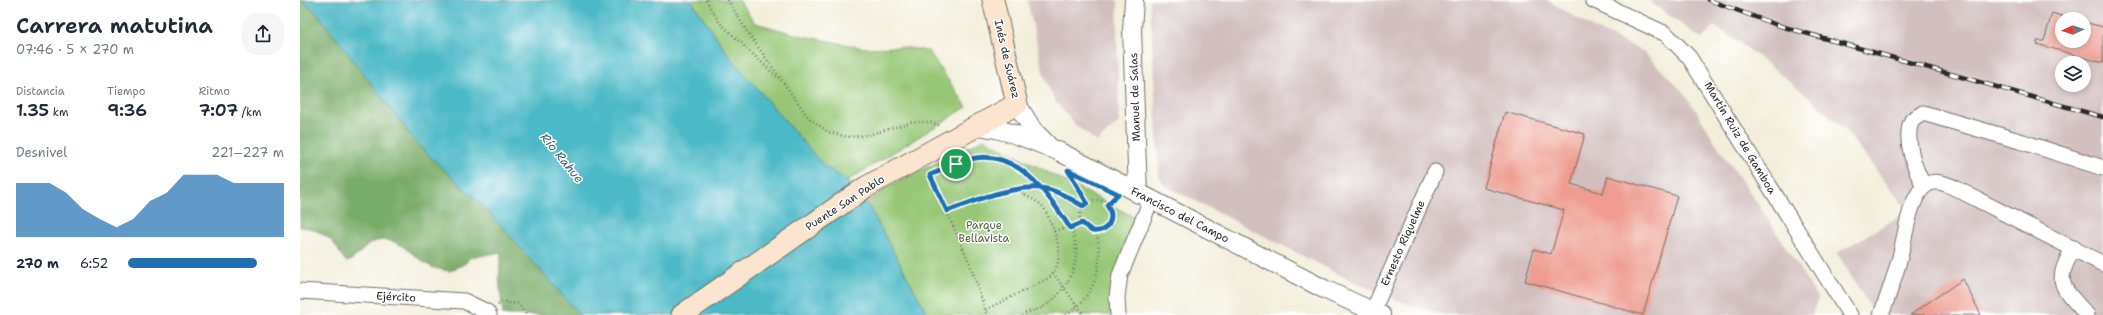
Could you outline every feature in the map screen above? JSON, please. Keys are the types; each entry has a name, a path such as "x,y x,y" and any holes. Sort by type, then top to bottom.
{"main road":[{"name":"Inés de Suárez","path":"993,0 1017,104"},
{"name":"Puente San Pablo","path":"682,315 866,187 1017,104"}],"street":[{"name":"Manuel de Salas","path":"1134,0 1132,30 1144,197"},
{"name":"Martín Ruiz de Gamboa","path":"1593,0 1666,34 1689,57 1850,315"},
{"name":"Inés de Suárez","path":"1017,104 1033,130 1058,151"},
{"path":"1924,186 1915,170 1909,133 1912,120 1922,113 1927,113 2016,139 2103,168"},
{"name":"Francisco del Campo","path":"975,126 992,127 1016,134 1058,151 1144,197 1375,314"},
{"name":"Ernesto Riquelme","path":"1375,314 1435,172"},
{"path":"1880,315 1900,257 1910,215 1924,186 1931,183 1948,185 2103,264"},
{"path":"1118,315 1117,297 1120,275 1144,197"},
{"path":"2074,248 2062,268 2061,279 2066,290 2087,315"},
{"name":"Ejército","path":"300,291 464,301 488,313"}],"path":[{"path":"706,0 719,22 784,84"},
{"path":"728,0 746,30 808,118 828,132 848,137 868,135 906,124 930,122 948,129"},
{"path":"987,315 969,262 930,175 964,160 991,157 1005,161 1018,168 1042,188 1070,228 1076,248 1075,261 1070,278 1063,288 1044,306 1022,315"},
{"path":"1074,173 1068,170 1087,203"},
{"path":"947,211 996,193 1018,189 1042,188 1066,197 1083,206"},
{"path":"985,310 1049,278 1058,263 1059,247 1054,231 1043,207 1022,194 1018,189"},
{"path":"1107,205 1118,194 1112,191"},
{"path":"1097,200 1107,205 1111,214 1111,220 1105,228 1096,232 1088,229 1082,223 1080,214 1083,206 1087,203 1097,200"},
{"path":"1054,231 1070,228 1082,223"},
{"path":"1066,315 1077,306 1091,288 1099,270 1100,248 1096,232"},
{"path":"1053,273 1084,315"},
{"path":"488,313 502,302 518,304 526,315"}],"shaded area":[{"path":"1027,0 1118,0 1117,36 1119,122 1097,142 1074,124 1056,102 1049,89 1044,75"},
{"path":"1150,0 1547,0 1595,29 1643,51 1681,90 1694,107 1719,148 1762,210 1818,298 1812,315 1444,315 1402,302 1356,283 1164,185 1159,177"},
{"path":"1648,0 2103,0 2103,315 1875,315 1837,253 1908,211 1845,130 1808,96 1747,48 1714,26 1702,39"}],"green space":[{"path":"300,0 317,13 420,147 486,209 580,315 503,315 499,278 501,252 469,258 466,263 450,271 438,269 424,263 396,243 389,240 380,240 368,245 355,258 347,262 333,242 325,236 315,230 300,227"},
{"path":"691,0 739,0 755,23 802,36 865,48 900,47 928,51 967,107 847,181 823,165 730,57"},
{"name":"Parque Bellavista","path":"984,139 1138,219 1112,315 928,315 867,203 885,188"}],"water":[{"name":"Río Rahue","path":"302,0 691,0 730,57 823,165 847,181 867,203 928,315 580,315 486,209 420,147 317,13"}],"building":[{"path":"2052,13 2055,14 2055,48 2091,48 2091,24 2103,27 2103,63 2091,60 2091,56 2079,56 2037,44 2037,41 2044,41"},
{"path":"1505,112 1585,134 1571,184 1603,193 1608,176 1677,196 1643,315 1525,281 1534,249 1551,254 1564,210 1484,188"},
{"path":"1963,279 1981,315 1910,315"}],"railway":[{"path":"1709,0 1777,25 2103,117"}],"route":[{"path":"956,164 930,175 947,211 996,193 1018,189 1042,188 1066,197 1083,206 1087,203 1068,170 1118,194 1107,205 1110,209 1111,220 1105,228 1096,232 1084,227 1082,223 1070,228 1051,198 1042,188 1031,177 1018,168 998,158 983,156 964,160 956,164"}]}
